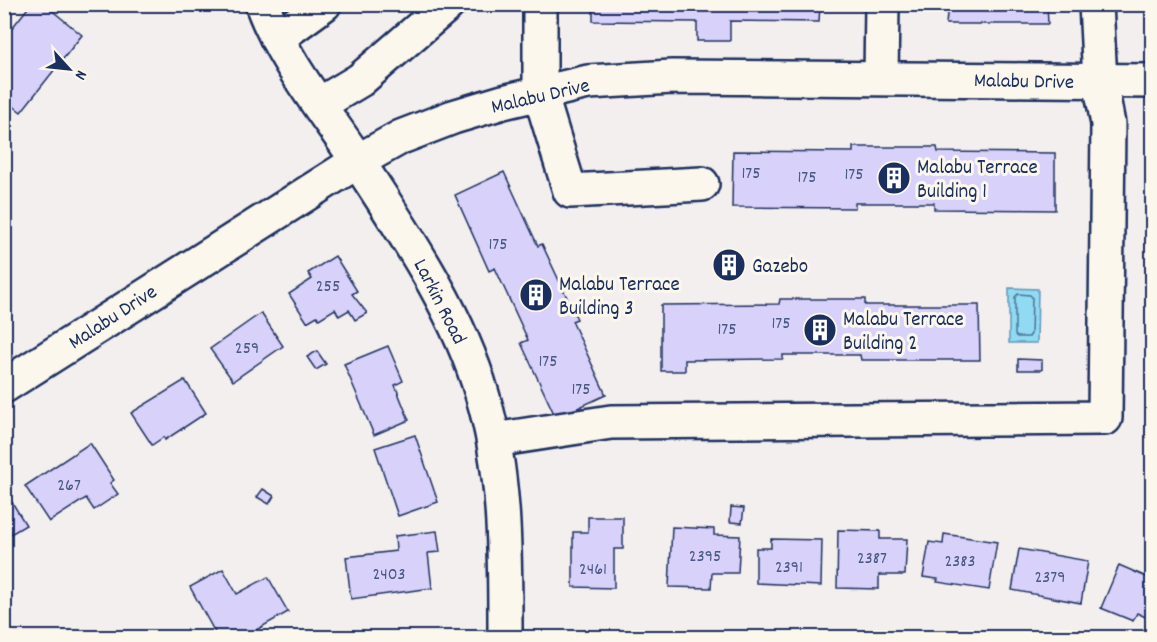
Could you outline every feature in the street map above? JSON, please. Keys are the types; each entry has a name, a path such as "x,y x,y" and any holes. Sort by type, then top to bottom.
{"street":[{"name":"Larkin Road","path":"262,4 277,38 421,260 443,300 471,362 494,440 503,534 505,638"},
{"path":"277,38 324,4"},
{"path":"320,104 360,80 448,4"},
{"path":"540,4 540,93 570,191 702,184"},
{"path":"882,4 882,78"},
{"path":"494,440 611,422 1104,418 1108,124 1100,81 1096,4"},
{"name":"Malabu Drive","path":"4,386 358,161 401,137 453,117 540,93 588,82 672,77 1152,81"}],"water":[{"path":"1009,288 1038,289 1037,343 1009,343"}],"building":[{"path":"31,4 44,4 82,35 21,112 4,99 4,38"},
{"path":"593,4 820,4 819,22 730,21 730,41 697,41 697,22 593,21"},
{"path":"948,4 1047,4 1048,24 946,24"},
{"name":"Malabu Terrace Building 1","path":"853,147 937,147 938,152 1055,153 1055,210 934,209 934,203 855,203 855,208 732,207 733,151 853,152"},
{"name":"Malabu Terrace Building 3","path":"504,172 538,246 542,244 577,319 572,321 606,395 556,418 521,343 528,340 495,268 489,271 455,195"},
{"path":"335,256 357,291 352,294 367,313 355,320 349,310 339,316 335,309 319,319 317,316 307,322 289,294 312,279 308,273"},
{"name":"Gazebo","path":"725,256 733,256 738,261 736,272 725,274 720,269 720,261"},
{"name":"Malabu Terrace Building 2","path":"780,299 865,299 865,305 979,305 980,360 861,360 860,355 783,355 783,359 685,360 685,371 661,371 661,305 779,304"},
{"path":"261,313 283,346 233,381 210,349"},
{"path":"388,346 403,381 395,385 409,420 374,435 344,364"},
{"path":"317,351 326,364 316,370 307,357"},
{"path":"1018,359 1042,360 1042,370 1018,370"},
{"path":"185,380 206,413 165,440 164,437 152,445 131,413"},
{"path":"415,435 438,502 398,516 375,448"},
{"path":"90,443 114,480 110,483 118,494 94,510 86,498 49,522 25,486"},
{"path":"263,489 274,496 269,504 257,497"},
{"path":"10,499 26,525 4,538 4,502"},
{"path":"731,507 744,508 742,523 730,522"},
{"path":"588,517 623,517 623,549 614,549 614,588 573,587 573,532 588,532"},
{"path":"672,527 714,529 714,535 740,536 738,573 712,573 711,588 669,587"},
{"path":"838,530 880,531 880,539 907,539 905,575 879,575 879,589 837,588"},
{"path":"437,531 440,552 428,553 432,588 351,599 346,557 396,551 395,536"},
{"path":"944,534 997,542 989,590 937,582 938,579 923,577 929,542 943,544"},
{"path":"771,539 822,540 821,586 756,583 756,548 771,548"},
{"path":"1019,549 1088,561 1081,603 1012,590"},
{"path":"1119,565 1151,579 1152,575 1152,620 1137,613 1133,621 1101,608"},
{"path":"223,569 237,594 268,577 288,612 242,638 218,638 190,587"}],"place":[{"name":"Malabu Terrace Building 1","path":"894,178"},
{"name":"Gazebo","path":"729,265"},
{"name":"Malabu Terrace Building 3","path":"536,295"},
{"name":"Malabu Terrace Building 2","path":"820,330"}]}
